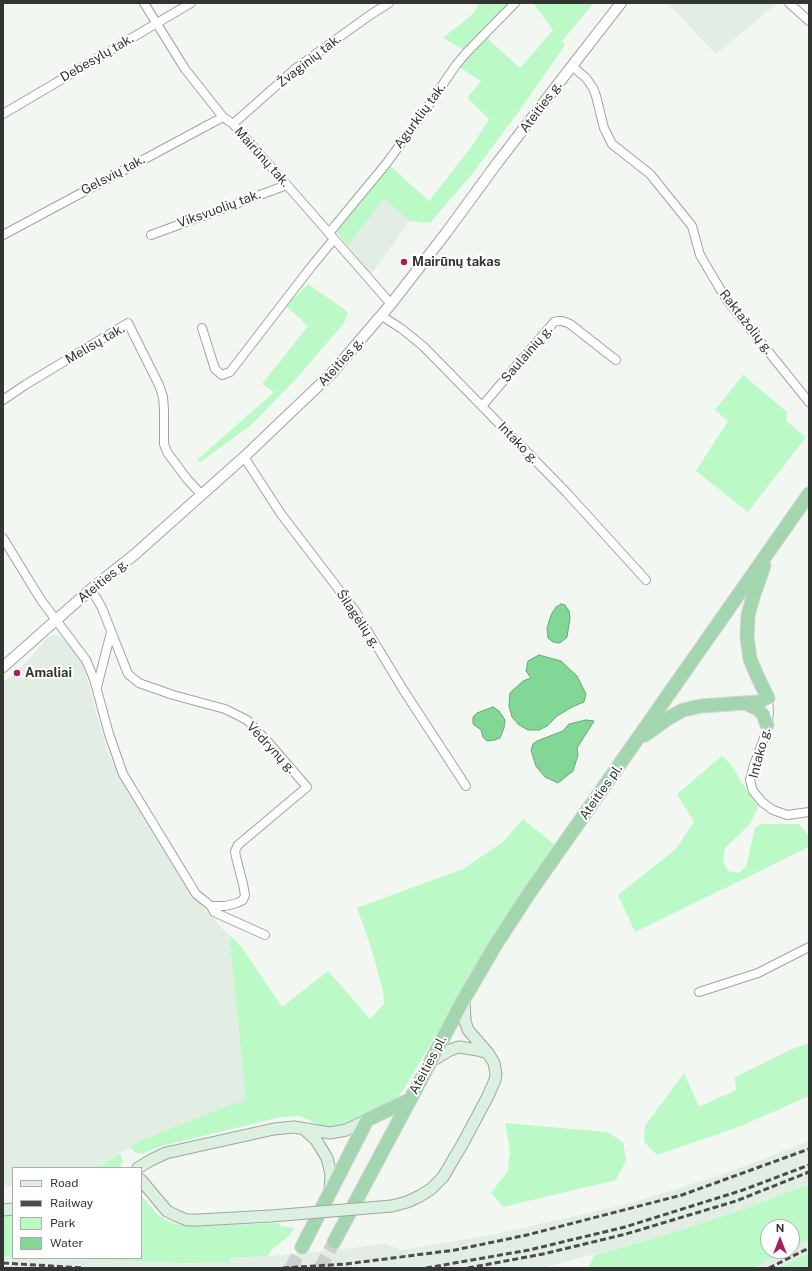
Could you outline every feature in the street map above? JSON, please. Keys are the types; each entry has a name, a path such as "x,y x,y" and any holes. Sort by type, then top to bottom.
{"highway":[{"name":"Ateities pl.","path":"334,1242 464,999 511,921 809,494"},
{"path":"636,742 667,719 683,710 700,706 745,704 759,702 768,698 750,660 747,637 748,615 769,551"},
{"path":"745,704 763,714 767,725"},
{"name":"Ateities pl.","path":"367,1120 409,1100"},
{"path":"302,1247 367,1120"}],"main road":[{"path":"142,1181 167,1211 187,1220 271,1216 392,1206 407,1202 420,1196 431,1189 443,1177 493,1086 496,1074 496,1068 488,1053 468,1030 464,999"},
{"path":"430,1062 450,1050 459,1047 488,1053"},
{"path":"140,1167 166,1153 284,1127 339,1133 367,1120"},
{"path":"304,1129 316,1140 327,1158 331,1174 329,1196"}],"street":[{"name":"Mairūnų tak.","path":"144,3 184,69 223,116 233,124 287,184 391,304"},
{"name":"Debesylų tak.","path":"3,114 191,3"},
{"name":"Žvaginių tak.","path":"233,124 295,69 389,3"},
{"name":"Agurklių tak.","path":"202,328 215,369 222,375 230,372 311,267 332,236 424,112 456,65 515,3"},
{"name":"Ateities g.","path":"3,666 90,590 134,555 244,457 313,392 382,316 446,234 498,162 621,3"},
{"path":"788,3 809,21"},
{"name":"Raktažolių g.","path":"572,66 586,78 593,88 604,128 612,144 650,174 692,226 700,255 726,299 809,402"},
{"name":"Gelsvių tak.","path":"3,235 223,116"},
{"name":"Viksvuolių tak.","path":"151,235 287,184"},
{"name":"Intako g.","path":"382,316 402,329 424,347 567,493 646,580"},
{"name":"Saulainių g.","path":"482,406 554,322 562,321 570,324 616,360"},
{"name":"Melisų tak.","path":"3,400 25,385 128,323 159,385 164,410 164,444 168,452 201,494"},
{"name":"Šilagėlių g.","path":"244,457 281,514 356,612 404,691 466,786"},
{"path":"3,538 40,600 86,660 97,688 109,734 123,774 196,894 211,906 214,912 265,935"},
{"name":"Vėdrynų g.","path":"90,590 97,598 102,608 128,674 139,683 173,695 225,709 247,720 307,787 238,845 236,857 245,895 243,900 225,906 211,906"},
{"path":"97,688 111,632"},
{"name":"Intako g.","path":"768,698 769,713 767,725 750,780 754,791 762,802 773,810 786,815 809,812"},
{"path":"699,992 758,973 809,946"}],"shaded area":[{"path":"667,3 778,3 716,54"},
{"path":"383,199 410,221 371,274 348,246"},
{"path":"53,635 61,636 81,658 108,753 135,802 202,907 229,935 246,1100 142,1140 103,1164 95,1167 12,1167 12,1186 3,1187 3,683 30,658 47,638"},
{"path":"809,1141 809,1184 745,1209 666,1235 541,1268 3,1268 3,1256 12,1259 185,1263 229,1262 230,1258 282,1255 362,1247 383,1243 402,1250 496,1234 624,1205 699,1182"},
{"path":"809,1240 809,1253 800,1257 800,1244"},
{"path":"770,1259 797,1259 778,1268 753,1268"}],"green space":[{"path":"479,3 515,3 488,31 489,40 520,68 553,30 533,3 594,3 562,41 565,45 517,114 473,173 430,223 410,221 383,199 348,246 335,230 389,165 429,201 472,146 489,119 467,98 481,81 456,65 467,52 443,38 474,13"},
{"path":"308,284 348,312 344,323 296,379 251,425 201,462 197,460 274,392 262,384 308,326 286,306"},
{"path":"743,375 787,412 786,421 806,437 748,512 696,471 728,421 715,410"},
{"path":"722,756 730,763 758,808 749,825 725,848 723,861 728,871 739,873 746,867 755,828 761,824 799,824 809,836 809,847 635,932 618,895 676,849 694,822 677,794"},
{"path":"523,819 556,846 509,911 404,1089 395,1100 346,1123 330,1127 319,1125 300,1116 281,1117 158,1147 143,1154 136,1153 130,1147 142,1140 246,1100 229,935 241,946 282,1007 328,971 370,1019 384,1004 383,991 371,947 357,908 463,869 503,842"},
{"path":"809,1043 809,1096 741,1126 657,1155 644,1142 645,1126 684,1073 699,1107 736,1090 735,1077 790,1050"},
{"path":"505,1123 607,1132 623,1142 626,1161 616,1180 503,1207 491,1193 508,1171 510,1150"},
{"path":"120,1154 123,1161 120,1167 95,1167"},
{"path":"809,1184 809,1240 800,1244 800,1219 760,1219 760,1259 770,1259 753,1268 588,1268 594,1255 666,1235 745,1209"},
{"path":"142,1196 159,1216 172,1223 186,1226 280,1223 280,1226 294,1228 289,1236 271,1250 268,1256 230,1258 230,1262 185,1263 64,1259 142,1259"},
{"path":"12,1214 12,1257 3,1256 3,1215"},
{"path":"809,1253 809,1268 778,1268 797,1259 800,1259 800,1257"}],"water":[{"path":"561,604 565,605 569,611 570,618 567,637 560,643 553,642 548,638 547,628 551,615 556,607"},
{"path":"539,655 561,661 577,676 586,694 584,702 557,716 547,726 539,730 528,730 519,725 512,717 509,706 510,693 523,681 531,678 526,671 528,661"},
{"path":"493,707 499,711 505,720 504,728 500,738 487,741 483,737 481,730 473,724 473,717 477,713"},
{"path":"586,720 594,721 577,748 578,755 573,771 558,783 545,777 536,766 531,750 533,744 563,731 569,724"}],"tunnel":[{"path":"320,1268 334,1242"},
{"path":"291,1268 302,1247"}],"railway":[{"path":"283,1268 346,1264 455,1250 527,1235 682,1195 809,1149"},
{"path":"426,1268 529,1250 625,1227 743,1190 809,1165"},
{"path":"468,1268 543,1254 626,1234 736,1201 809,1172"},
{"path":"769,1268 809,1248"},
{"path":"3,1263 83,1268"}],"place":[{"name":"Mairūnų takas","path":"404,262"},
{"name":"Amaliai","path":"17,673"}]}
